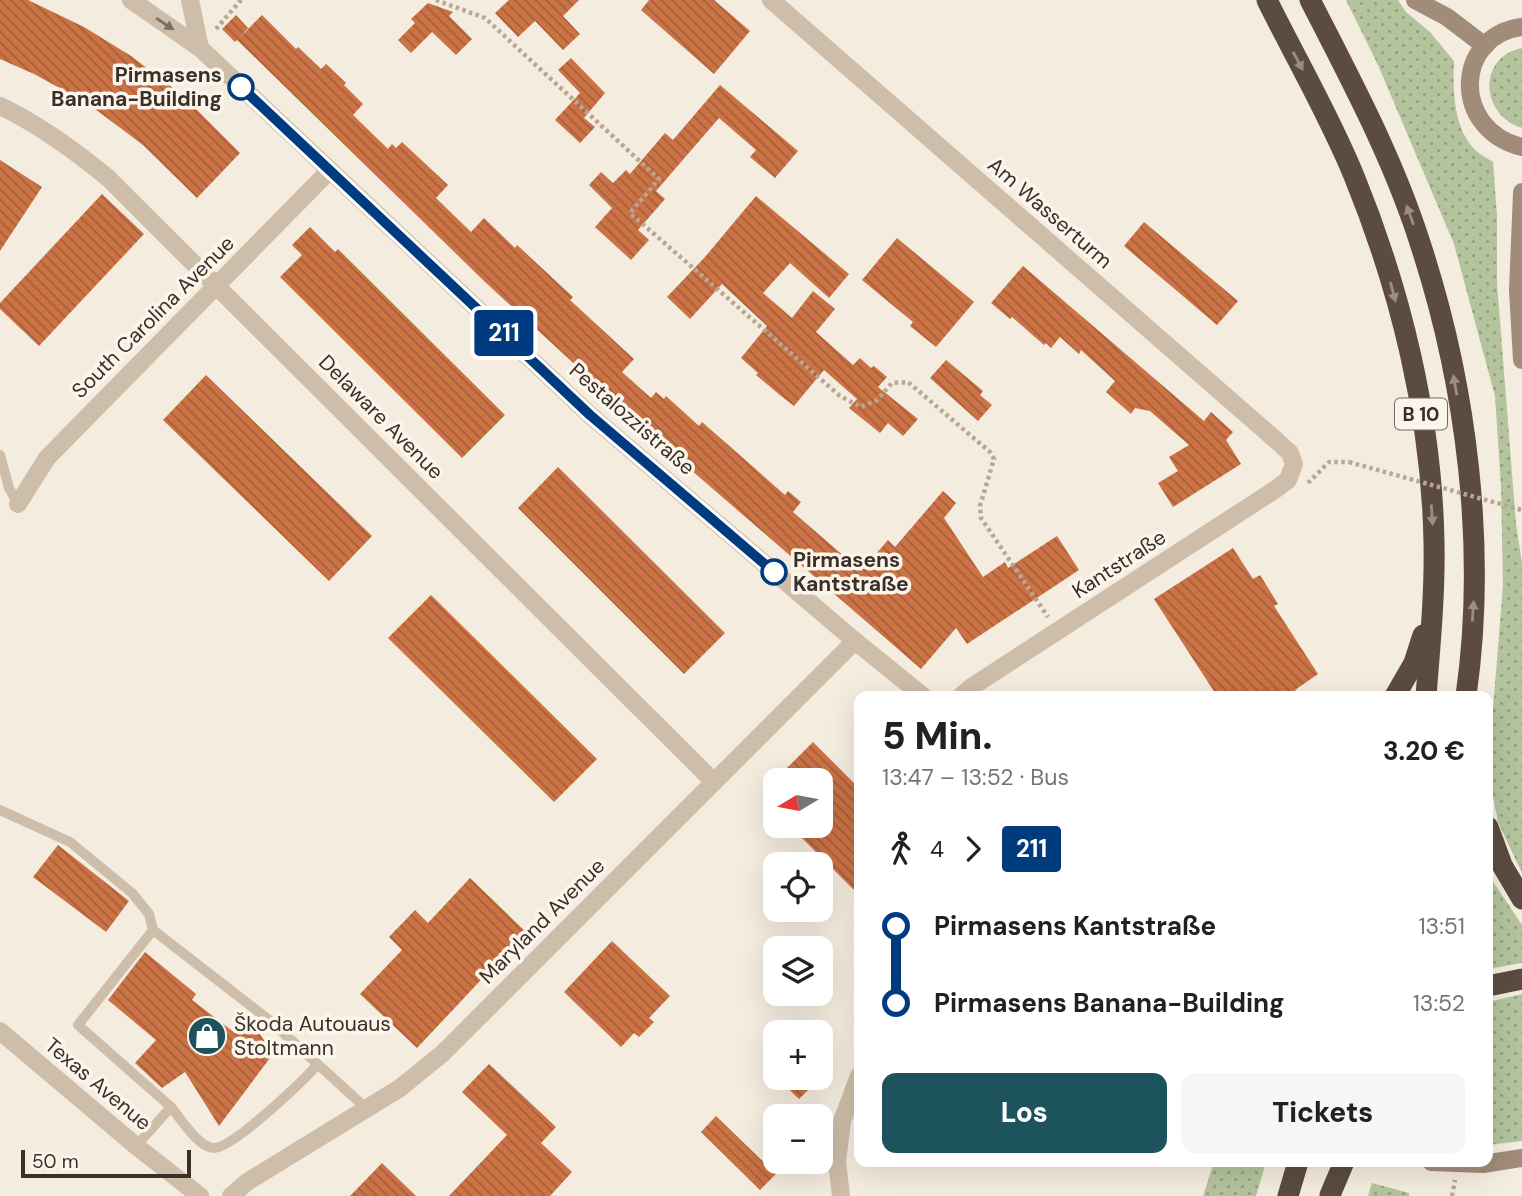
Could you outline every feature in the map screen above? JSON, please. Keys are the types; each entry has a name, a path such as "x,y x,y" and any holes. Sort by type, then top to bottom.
{"highway":[{"name":"B 10","path":"1267,0 1344,153 1373,226 1409,353 1427,447 1434,541 1433,606 1426,691"},
{"name":"B 10","path":"1310,0 1350,77 1400,189 1421,245 1441,316 1465,442 1474,533 1474,595 1468,691"},
{"path":"1398,691 1414,663 1433,606"},
{"path":"1493,841 1502,865 1522,900"},
{"path":"1493,985 1522,979"},
{"path":"1288,1196 1297,1167"},
{"path":"1330,1195 1340,1167"}],"main road":[{"path":"1415,0 1447,17 1485,46"},
{"path":"1522,27 1498,35 1485,46 1475,62 1469,80 1471,100 1478,118 1490,133 1506,143 1522,147"},
{"path":"1522,192 1518,290 1522,360"},
{"path":"1493,1162 1522,1158"}],"street":[{"name":"Pestalozzistraße","path":"131,0 200,48 590,415 917,691"},
{"path":"190,0 200,48"},
{"name":"Am Wasserturm","path":"771,0 1277,441 1290,453 1291,472"},
{"name":"Delaware Avenue","path":"0,106 31,121 88,161 217,285 713,782"},
{"name":"South Carolina Avenue","path":"18,504 47,458 330,170"},
{"name":"Kantstraße","path":"967,691 1291,472"},
{"name":"Maryland Avenue","path":"231,1196 247,1182 400,1088 443,1053 855,641"},
{"name":"Texas Avenue","path":"0,1031 136,1146 200,1196"},
{"path":"841,1196 837,1162 842,1121 854,1089"}],"lane":[{"path":"0,455 9,488 18,504"},
{"path":"0,810 70,842 132,893 149,914 153,930 269,1020 367,1109"},
{"path":"153,930 78,1025 172,1107 203,1144 214,1148 241,1133 302,1082 317,1065"},
{"path":"136,1146 172,1107"}],"path":[{"path":"200,48 241,0"},
{"path":"436,0 485,18 659,179 630,213 840,396 861,407 877,400 892,383 908,382 990,452 994,459 980,506 981,518 1058,631"},
{"path":"1291,472 1306,485 1329,463 1349,462 1522,510"}],"green space":[{"path":"1346,0 1398,0 1406,12 1430,32 1454,61 1454,96 1458,119 1467,140 1474,149 1493,162 1497,216 1497,283 1516,524 1522,563 1522,873 1498,822 1493,796 1493,709 1503,586 1501,486 1495,396 1454,244 1378,65"},
{"path":"1522,48 1522,128 1508,121 1498,111 1489,86 1497,62 1507,53"},
{"path":"1493,882 1522,925 1522,963 1493,968"},
{"path":"1522,994 1522,1141 1493,1144 1493,1001"},
{"path":"1212,1167 1265,1167 1256,1196 1203,1196"},
{"path":"1372,1183 1409,1193 1409,1196 1368,1196"}],"building":[{"path":"0,0 28,0 84,27 131,56 182,95 240,153 197,198 143,145 87,103 0,59"},
{"path":"509,0 579,0 563,16 580,34 563,50 535,21 518,37 495,13"},
{"path":"649,0 714,0 750,31 714,74 641,10"},
{"path":"428,3 453,12 449,16 472,39 456,55 432,32 411,53 398,40 415,23 411,19"},
{"path":"236,15 248,28 238,39 262,15 296,49 298,47 321,69 326,64 363,104 353,115 388,149 392,144 396,148 402,142 448,185 436,198 471,232 484,218 515,248 517,245 573,297 570,300 634,359 622,372 651,398 656,392 664,399 666,396 699,426 702,422 785,495 788,491 801,502 793,512 861,571 888,540 895,547 943,491 956,503 944,518 983,577 1005,562 1008,568 1057,536 1079,570 967,644 956,628 921,669 668,450 484,281 237,40 235,42 222,29"},
{"path":"571,58 605,93 584,118 595,127 580,143 555,120 580,93 558,70"},
{"path":"720,85 798,151 775,178 750,157 756,150 719,118 656,191 665,199 638,230 649,240 631,260 595,227 612,208 589,185 601,172 613,183 626,170 630,174 665,133 673,140"},
{"path":"0,160 42,187 0,251"},
{"path":"102,194 144,234 39,346 0,309 0,303"},
{"path":"756,196 849,274 829,298 790,263 763,293 792,318 813,291 835,309 816,332 853,365 860,358 887,377 878,387 918,419 903,436 888,423 880,433 849,408 857,399 824,370 794,406 781,396 741,358 767,326 722,284 690,319 667,297"},
{"path":"1144,222 1238,301 1217,325 1124,246"},
{"path":"310,227 335,252 338,249 505,415 462,458 280,277 302,255 292,245"},
{"path":"897,238 974,302 936,347 910,326 913,322 862,280"},
{"path":"1023,266 1204,421 1211,412 1233,432 1226,440 1241,464 1173,507 1158,483 1178,471 1169,457 1189,445 1150,411 1135,408 1131,414 1106,392 1115,381 1081,350 1079,354 1060,337 1051,348 1046,343 1044,345 991,303"},
{"path":"946,360 983,391 980,395 992,405 978,421 930,378"},
{"path":"206,375 372,536 329,581 163,420"},
{"path":"558,467 725,633 684,674 518,508"},
{"path":"1233,548 1253,579 1260,575 1278,604 1274,606 1318,674 1296,691 1214,691 1154,599"},
{"path":"431,595 597,759 554,802 388,638"},
{"path":"813,742 854,783 854,890 833,869 833,852 816,852 802,838 833,838 833,768 787,768"},
{"path":"58,845 129,901 106,932 33,877"},
{"path":"470,878 526,932 417,1048 360,994 402,950 389,937 415,910 428,923"},
{"path":"612,941 670,996 649,1018 654,1022 639,1037 634,1033 621,1047 564,992"},
{"name":"Škoda Autouaus Stoltmann","path":"145,952 196,994 192,1000 235,1033 252,1022 273,1054 219,1126 185,1072 162,1088 135,1063 156,1040 108,1000"},
{"path":"489,1064 556,1127 541,1143 572,1172 550,1196 449,1196 507,1135 462,1092"},
{"path":"790,1090 808,1090 799,1099"},
{"path":"716,1116 763,1161 763,1174 776,1174 760,1190 701,1132"},
{"path":"382,1163 416,1196 350,1196"}],"bus line":[{"name":"211","path":"241,87 590,415 774,572"}],"place":[{"name":"Pirmasens Banana-Building","path":"241,87"},
{"name":"Pirmasens Kantstraße","path":"774,572"},
{"name":"Škoda Autouaus Stoltmann","path":"207,1036"}]}
